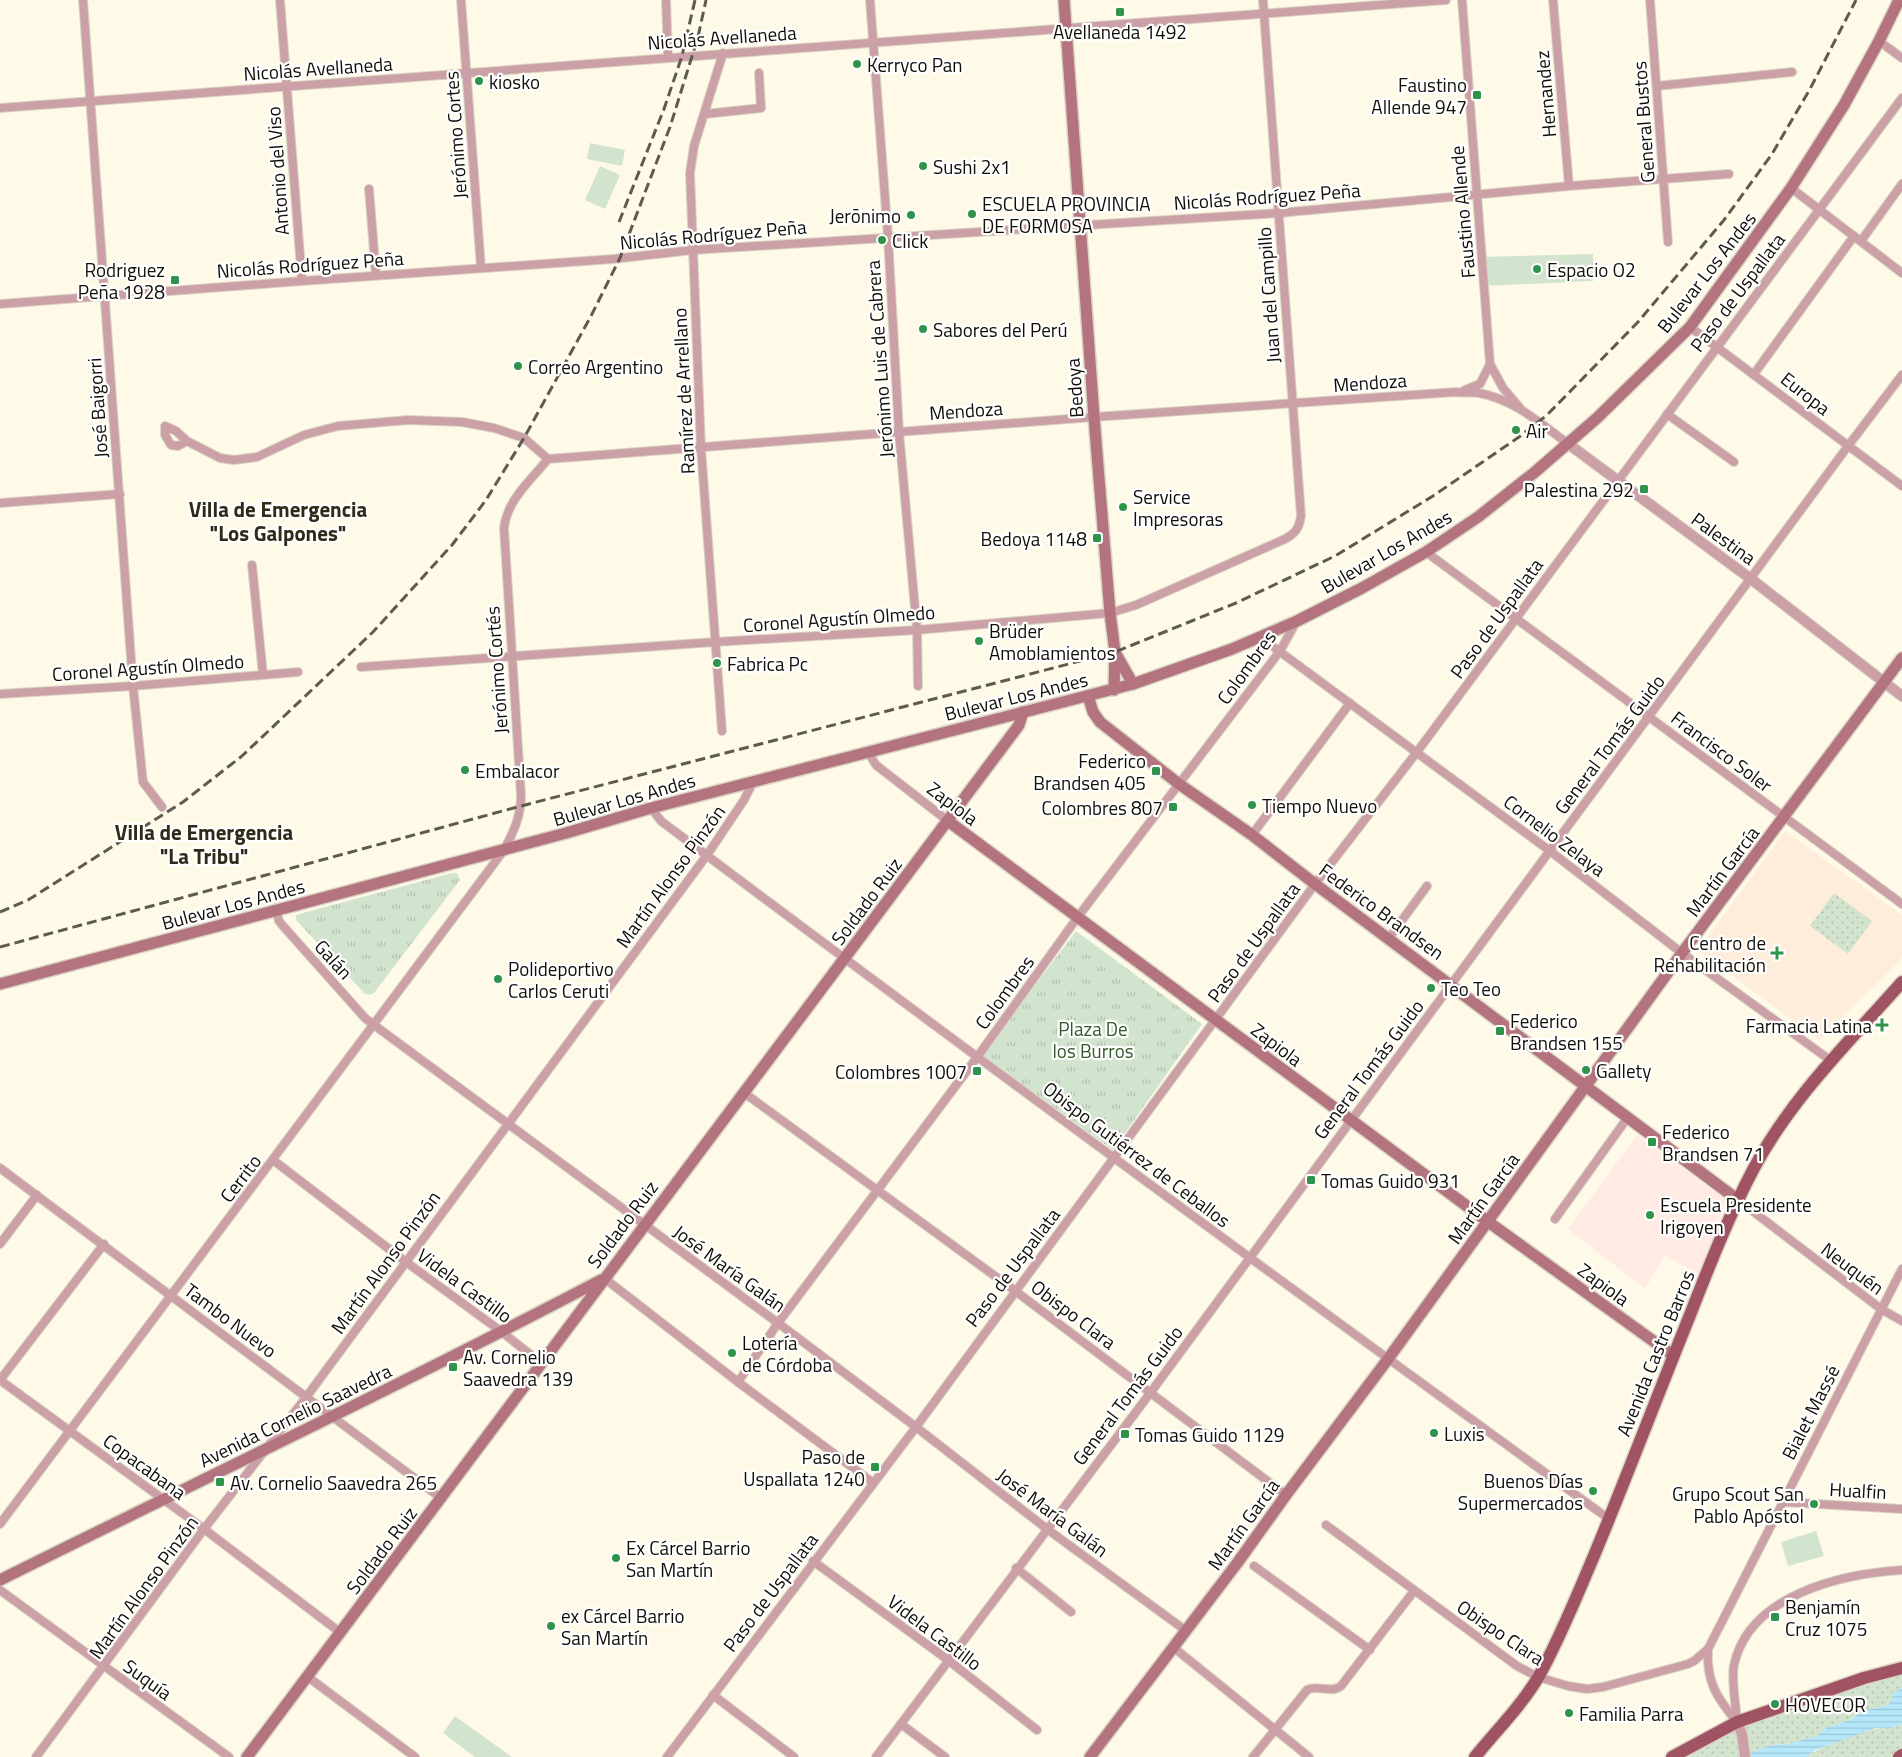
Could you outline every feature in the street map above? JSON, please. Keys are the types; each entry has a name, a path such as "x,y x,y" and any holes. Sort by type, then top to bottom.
{"main road":[{"name":"Bedoya","path":"1064,0 1094,417 1110,613 1115,652 1114,690"},
{"name":"Bulevar Los Andes","path":"0,984 504,850 651,808 1114,690 1232,649 1297,621 1362,588 1426,552 1507,494 1597,418 1690,327 1791,188 1844,105 1899,0"},
{"name":"Bedoya","path":"1115,652 1133,684"},
{"name":"Martín García","path":"1090,1757 1238,1562 1286,1494 1388,1359 1682,953 1902,658"},
{"name":"Federico Brandsen","path":"1088,696 1093,712 1100,722 1179,784 1252,835 1738,1200"},
{"name":"Soldado Ruiz","path":"247,1757 743,1092 948,821 1019,725 1023,712"},
{"name":"Zapiola","path":"948,821 1487,1221 1674,1356"},
{"name":"Avenida Castro Barros","path":"1475,1757 1538,1678 1564,1625 1609,1520 1720,1240 1738,1200 1770,1140 1802,1094 1830,1060 1902,982"},
{"name":"Avenida Cornelio Saavedra","path":"0,1580 265,1451 502,1332 604,1278"},
{"path":"1672,1757 1864,1678 1902,1668"}],"street":[{"name":"José Baigorri","path":"83,0 133,686 143,782 162,807"},
{"name":"Antonio del Viso","path":"280,0 302,280"},
{"name":"Jerónimo Cortes","path":"461,0 480,268"},
{"path":"666,0 668,57"},
{"name":"Jerónimo Luis de Cabrera","path":"870,0 888,238 899,432 917,630 918,686"},
{"name":"Juan del Campillo","path":"1263,0 1301,516 1299,527"},
{"name":"Nicolás Avellaneda","path":"0,108 1264,12 1446,0"},
{"name":"Faustino Allende","path":"1462,0 1490,364 1503,388 1524,411"},
{"name":"Hernandez","path":"1553,0 1569,186"},
{"name":"General Bustos","path":"1650,0 1668,242"},
{"path":"1879,41 1902,58"},
{"name":"Ramírez de Arrellano","path":"722,731 701,448 690,173 691,157 723,53"},
{"path":"1656,86 1792,72"},
{"path":"704,114 760,108 759,73"},
{"name":"Paso de Uspallata","path":"667,1757 872,1482 916,1427 1014,1290 1115,1157 1315,884 1416,752 1902,98"},
{"name":"Nicolás Rodríguez Peña","path":"0,304 302,280 613,259 694,250 1279,213 1569,186 1729,174"},
{"path":"1754,374 1902,184"},
{"path":"1791,188 1902,273"},
{"path":"369,189 376,275"},
{"name":"Europa","path":"1690,327 1902,486"},
{"name":"Mendoza","path":"1456,392 1480,384 1490,364"},
{"name":"General Tomás Guido","path":"876,1757 1016,1568 1150,1392 1902,375"},
{"name":"Mendoza","path":"548,459 1094,417 1456,392 1479,393 1524,411"},
{"name":"Palestina","path":"1524,411 1751,579 1902,696"},
{"path":"1668,414 1734,462"},
{"path":"187,441 220,458 234,460 257,457 304,435 338,426 408,420 462,422 494,428 524,438 548,459"},
{"name":"Jerónimo Cortés","path":"504,850 514,832 521,806 504,528 506,515 512,502 548,459"},
{"path":"0,503 120,494"},
{"name":"Coronel Agustín Olmedo","path":"361,667 917,630 1110,613 1136,605 1286,539 1299,527"},
{"name":"Francisco Soler","path":"1426,552 1902,904"},
{"path":"252,566 263,675"},
{"name":"Colombres","path":"738,1382 778,1323 978,1056 1077,918 1280,651 1297,621"},
{"name":"Cornelio Zelaya","path":"1260,637 1550,851 1682,953 1830,1060"},
{"name":"Coronel Agustín Olmedo","path":"0,694 133,686 298,672"},
{"path":"1252,835 1350,703"},
{"name":"Zapiola","path":"868,752 876,766 948,821"},
{"name":"Martín Alonso Pinzón","path":"36,1757 204,1529 307,1396 707,856 744,800 753,782"},
{"name":"Obispo Gutiérrez de Ceballos","path":"651,808 661,821 844,958 1248,1257 1609,1520"},
{"name":"Cerrito","path":"0,1524 504,850"},
{"path":"1389,938 1427,886"},
{"name":"Galán","path":"276,910 279,921 283,926 365,1018 374,1025"},
{"name":"José María Galán","path":"374,1025 778,1323 1047,1529 1185,1630"},
{"name":"Obispo Clara","path":"743,1092 879,1190 1286,1494"},
{"path":"1555,1219 1628,1117"},
{"name":"Videla Castillo","path":"273,1160 541,1363"},
{"name":"Tambo Nuevo","path":"0,1168 441,1498"},
{"path":"0,1244 37,1195"},
{"name":"Neuquén","path":"1738,1200 1881,1309 1902,1321"},
{"path":"0,1380 104,1244"},
{"name":"Bialet Massé","path":"1708,1649 1902,1269"},
{"path":"604,1278 738,1382 872,1482"},
{"name":"Copacabana","path":"0,1380 204,1529 341,1633"},
{"name":"Hualfin","path":"1783,1502 1902,1509"},
{"name":"Obispo Clara","path":"1326,1525 1517,1666 1538,1678 1587,1689 1688,1664 1708,1649"},
{"name":"Videla Castillo","path":"813,1561 948,1660 1037,1730"},
{"path":"1254,1566 1370,1650"},
{"path":"1016,1568 1071,1612"},
{"path":"1745,1757 1733,1668 1738,1650 1763,1616 1781,1603 1814,1588 1848,1579 1902,1570"},
{"name":"Suquía","path":"0,1590 229,1757"},
{"path":"1253,1757 1307,1690 1317,1687 1337,1689 1370,1650 1414,1591"},
{"path":"1173,1647 1309,1757"},
{"path":"1708,1649 1708,1675 1724,1707 1740,1728"},
{"path":"308,1676 415,1757"},
{"path":"713,1695 794,1757"},
{"path":"901,1724 945,1757"}],"shaded area":[{"path":"1785,831 1902,915 1902,958 1819,1040 1698,950"},
{"name":"Escuela Presidente Irigoyen","path":"1637,1135 1727,1201 1698,1274 1665,1255 1645,1289 1568,1229"}],"green space":[{"path":"590,143 625,150 622,166 587,159"},
{"path":"600,166 620,175 605,209 585,200"},
{"name":"Espacio O2","path":"1593,254 1593,281 1483,286 1480,257"},
{"path":"457,873 460,880 374,993 369,995 364,993 296,920 296,915 299,914"},
{"path":"1834,893 1872,921 1848,954 1810,926"},
{"name":"Plaza De los Burros","path":"1076,931 1202,1024 1113,1150 982,1055"},
{"path":"1816,1531 1824,1556 1788,1566 1781,1542"},
{"path":"1902,1668 1902,1688 1893,1693 1890,1705 1861,1711 1852,1719 1826,1728 1817,1736 1791,1743 1767,1746 1744,1757 1672,1757 1717,1731"},
{"path":"455,1716 512,1757 475,1757 443,1733"},
{"path":"1902,1724 1902,1755 1899,1757 1806,1757 1849,1737 1878,1728"}],"water":[{"path":"1902,1688 1902,1724 1891,1728 1876,1728 1815,1750 1806,1757 1744,1757 1767,1746 1791,1743 1817,1736 1826,1728 1852,1719 1861,1711 1889,1705 1893,1693"}],"railway":[{"path":"619,222 664,109 682,56 695,0"},
{"path":"0,912 28,900 183,802 242,756 373,632 452,545 486,500 524,438 591,316 620,258 670,127 698,37 706,0"},
{"path":"0,947 521,806 1115,652 1236,603 1335,556 1433,496 1519,437 1547,415 1638,322 1724,220 1772,154 1810,89 1856,0"}],"place":[{"name":"Avellaneda 1492","path":"1120,12"},
{"name":"Kerryco Pan","path":"857,64"},
{"name":"kiosko","path":"479,81"},
{"name":"Faustino Allende 947","path":"1477,95"},
{"name":"Sushi 2x1","path":"923,166"},
{"name":"ESCUELA PROVINCIA DE FORMOSA","path":"972,214"},
{"name":"Jerōnimo","path":"911,215"},
{"name":"Click","path":"882,240"},
{"name":"Espacio O2","path":"1537,269"},
{"name":"Rodriguez Peña 1928","path":"175,280"},
{"name":"Sabores del Perú","path":"923,329"},
{"name":"Correo Argentino","path":"518,366"},
{"name":"Air","path":"1516,430"},
{"name":"Palestina 292","path":"1644,489"},
{"name":"Service Impresoras","path":"1123,507"},
{"name":"Bedoya 1148","path":"1097,538"},
{"name":"Brüder Amoblamientos","path":"979,641"},
{"name":"Fabrica Pc","path":"717,663"},
{"name":"Embalacor","path":"465,770"},
{"name":"Federico Brandsen 405","path":"1156,771"},
{"name":"Tiempo Nuevo","path":"1252,805"},
{"name":"Colombres 807","path":"1173,807"},
{"name":"Centro de Rehabilitación","path":"1777,953"},
{"name":"Polideportivo Carlos Ceruti","path":"498,979"},
{"name":"Teo Teo","path":"1431,988"},
{"name":"Farmacia Latina","path":"1882,1025"},
{"name":"Federico Brandsen 155","path":"1500,1031"},
{"name":"Gallety","path":"1586,1070"},
{"name":"Colombres 1007","path":"977,1071"},
{"name":"Federico Brandsen 71","path":"1652,1142"},
{"name":"Tomas Guido 931","path":"1311,1180"},
{"name":"Escuela Presidente Irigoyen","path":"1650,1215"},
{"name":"Lotería de Córdoba","path":"732,1353"},
{"name":"Av. Cornelio Saavedra 139","path":"453,1367"},
{"name":"Luxis","path":"1434,1433"},
{"name":"Tomas Guido 1129","path":"1125,1434"},
{"name":"Paso de Uspallata 1240","path":"875,1467"},
{"name":"Av. Cornelio Saavedra 265","path":"220,1482"},
{"name":"Buenos Días Supermercados","path":"1593,1491"},
{"name":"Grupo Scout San Pablo Apóstol","path":"1814,1504"},
{"name":"Ex Cárcel Barrio San Martín","path":"616,1558"},
{"name":"Benjamín Cruz 1075","path":"1775,1617"},
{"name":"ex Cárcel Barrio San Martín","path":"551,1626"},
{"name":"HOVECOR","path":"1775,1704"},
{"name":"Familia Parra","path":"1569,1713"}],"district":[{"name":"Villa de Emergencia \"Los Galpones\"","path":"278,521"},
{"name":"Villa de Emergencia \"La Tribu\"","path":"204,844"}]}
